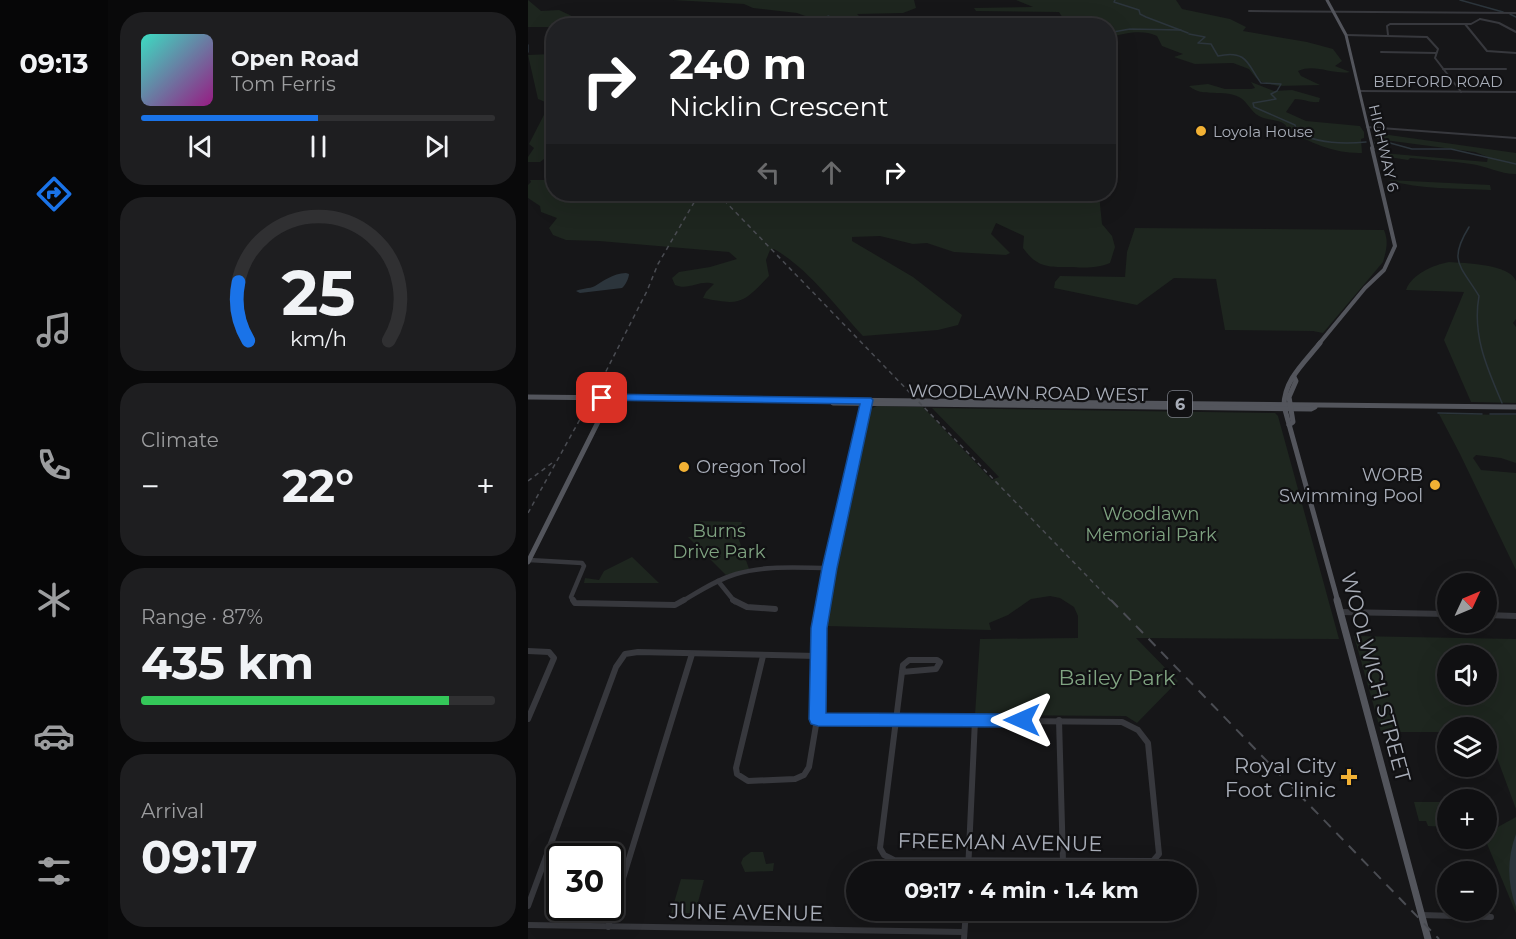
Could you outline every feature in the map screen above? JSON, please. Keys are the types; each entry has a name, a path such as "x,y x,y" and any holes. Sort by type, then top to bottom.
{"main road":[{"name":"HIGHWAY 6","path":"1327,0 1346,35 1395,246 1384,270 1360,294"},
{"name":"WOOLWICH STREET","path":"1360,294 1285,389 1282,406 1428,939"},
{"name":"WOOLWICH STREET","path":"1289,425 1293,422 1290,390 1296,381 1294,377"},
{"name":"WOODLAWN ROAD WEST","path":"528,397 1282,406 1311,409 1317,406 1516,407"},
{"path":"528,561 610,398"}],"street":[{"path":"1249,11 1516,13"},
{"path":"1418,12 1426,24"},
{"path":"1476,13 1480,19 1499,22 1516,32"},
{"path":"1388,35 1387,26 1389,24 1466,24 1475,23 1480,19"},
{"path":"1466,24 1487,51 1516,53"},
{"path":"1346,35 1427,37 1438,49 1435,58 1461,92"},
{"path":"1381,52 1436,53"},
{"path":"1443,69 1506,69"},
{"name":"BEDFORD ROAD","path":"1359,91 1516,92"},
{"path":"1367,127 1516,138"},
{"path":"763,656 736,768 738,774 748,780 795,779 804,775 808,767 818,719 817,656 830,568 867,402"},
{"path":"528,561 582,563 584,566 571,597 575,603 675,605 718,581 736,574 763,569 830,568"},
{"path":"718,581 734,604 748,608 775,609"},
{"path":"1340,612 1437,614"},
{"path":"1497,615 1516,616"},
{"path":"528,651 549,652 554,658 528,719"},
{"path":"528,906 620,658 630,652 817,656"},
{"path":"608,927 692,654"},
{"path":"937,660 940,662 936,669 902,672 905,661 937,660"},
{"name":"FREEMAN AVENUE","path":"902,672 880,848 884,855 894,860 969,861"},
{"path":"818,719 1059,720 1063,861"},
{"path":"969,861 975,720"},
{"name":"FREEMAN AVENUE","path":"1059,720 1122,722 1142,734 1148,743 1159,854 1153,861"},
{"path":"1421,915 1437,915"},
{"name":"JUNE AVENUE","path":"528,925 964,935"}],"green space":[{"path":"528,0 541,11 559,10 576,18 546,18 546,27 528,27"},
{"path":"673,0 914,0 916,8 903,13 857,14 861,18 811,18 797,13 753,8 744,4"},
{"path":"1016,0 1176,0 1182,9 1230,19 1246,27 1243,31 1333,49 1342,61 1335,66 1350,72 1304,69 1298,71 1301,76 1320,85 1278,86 1262,82 1249,69 1233,63 1195,64 1174,57 1183,54 1162,46 1157,36 1151,34 1133,32 1116,36 1116,18 1063,18 1059,12 976,11 974,8 1033,7"},
{"path":"546,54 546,102 538,99 528,55"},
{"path":"1251,82 1274,91 1292,90 1320,98 1319,102 1295,99 1286,112 1306,121 1360,126 1364,132 1364,138 1361,139 1362,153 1333,150 1314,143 1288,130 1280,122 1259,116 1239,97 1200,92 1189,86 1208,84 1225,89 1255,88"},
{"path":"546,111 546,158 540,162 528,162 528,157 534,148 529,144"},
{"path":"1375,133 1516,153 1516,174 1463,163 1382,156 1382,153 1487,162 1488,157 1475,152 1377,139"},
{"path":"530,180 546,180 546,201 1100,201 1102,224 1112,236 1115,247 1110,263 1092,267 1058,267 1034,260 1023,248 1024,236 996,223 991,234 1010,253 1006,255 954,252 927,243 913,244 880,236 852,237 852,241 913,277 962,315 958,325 938,330 863,336 822,289 787,257 774,249 770,250 766,260 769,276 747,297 734,302 703,298 714,284 680,286 675,285 672,278 679,272 710,267 737,259 729,252 566,240 553,235 549,228 557,218 541,212 540,206 528,198 528,185"},
{"path":"1388,180 1490,185 1491,190 1426,187"},
{"path":"1135,228 1384,230 1386,246 1383,262 1323,333 1225,330 1216,279 1174,278 1137,305 1054,288 1060,276 1125,277 1127,252"},
{"path":"1449,262 1496,268 1512,275 1516,281 1516,319 1513,323 1516,327 1516,403 1471,402 1444,340 1464,292 1406,290 1413,279 1424,271"},
{"name":"Woodlawn Memorial Park","path":"877,406 923,407 992,480 999,477 932,408 1275,413 1278,416 1339,639 1136,638 1178,681 1137,723 1126,716 975,715 980,639 1078,638 1078,616 1074,607 1060,598 1050,596 1031,599 1008,615 989,623 991,630 826,626 827,607 868,410"},
{"path":"1439,414 1516,415 1516,463 1501,458 1476,455 1473,458 1481,470 1516,473 1516,570 1460,454"},
{"name":"Burns Drive Park","path":"700,521 742,522 738,537 749,569 726,575 688,537 692,537"},
{"path":"632,557 659,583 584,583 585,578 599,580 604,571"},
{"path":"1354,636 1516,639 1516,809 1497,758 1497,717 1437,717 1437,732 1381,732"},
{"path":"1414,802 1437,802 1437,826 1428,826 1426,821 1419,821"},
{"path":"1516,817 1516,913 1497,868 1497,861 1494,861 1489,849 1497,849 1497,827"},
{"path":"751,852 763,852 766,864 774,863 773,871 745,872 741,863 743,858"},
{"path":"681,879 704,880 695,913 671,913"}],"shaded area":[{"path":"629,274 628,278 622,288 580,293 576,291 593,287 613,276"},
{"path":"1516,834 1516,907 1509,870"}],"waterway":[{"path":"1115,0 1114,2 1139,10 1140,14 1146,17 1180,30"},
{"path":"1460,0 1503,12"},
{"path":"1510,14 1516,17"},
{"path":"828,16 832,18"},
{"path":"1116,31 1130,29 1180,30"},
{"path":"1180,30 1188,33"},
{"path":"1189,34 1205,37 1198,43 1211,44 1218,56 1236,55 1246,60 1261,83 1281,84 1277,91 1271,94 1276,99 1253,103 1254,107 1295,125 1297,132 1313,139 1340,143 1366,142"},
{"path":"528,45 528,52"},
{"path":"1375,143 1390,143 1412,149 1451,149 1516,164"},
{"path":"1469,227 1459,248 1459,263 1479,296 1477,310 1479,338 1486,364 1502,403"},
{"path":"1438,413 1482,414"},
{"path":"1490,414 1516,414"}],"railway":[{"path":"528,513 599,385 647,291 658,264 695,201"},
{"path":"725,201 1112,602"},
{"path":"528,481 552,463"},
{"path":"1111,600 1439,939"}],"place":[{"name":"Loyola House","path":"1201,131"},
{"name":"Oregon Tool","path":"684,467"},
{"name":"WORB Swimming Pool","path":"1435,485"},
{"name":"Royal City Foot Clinic","path":"1349,777"}],"route":[{"path":"602,398 867,400 819,628 818,719 1022,720"}],"park label":[{"name":"Bailey Park","path":"1117,677"}]}
